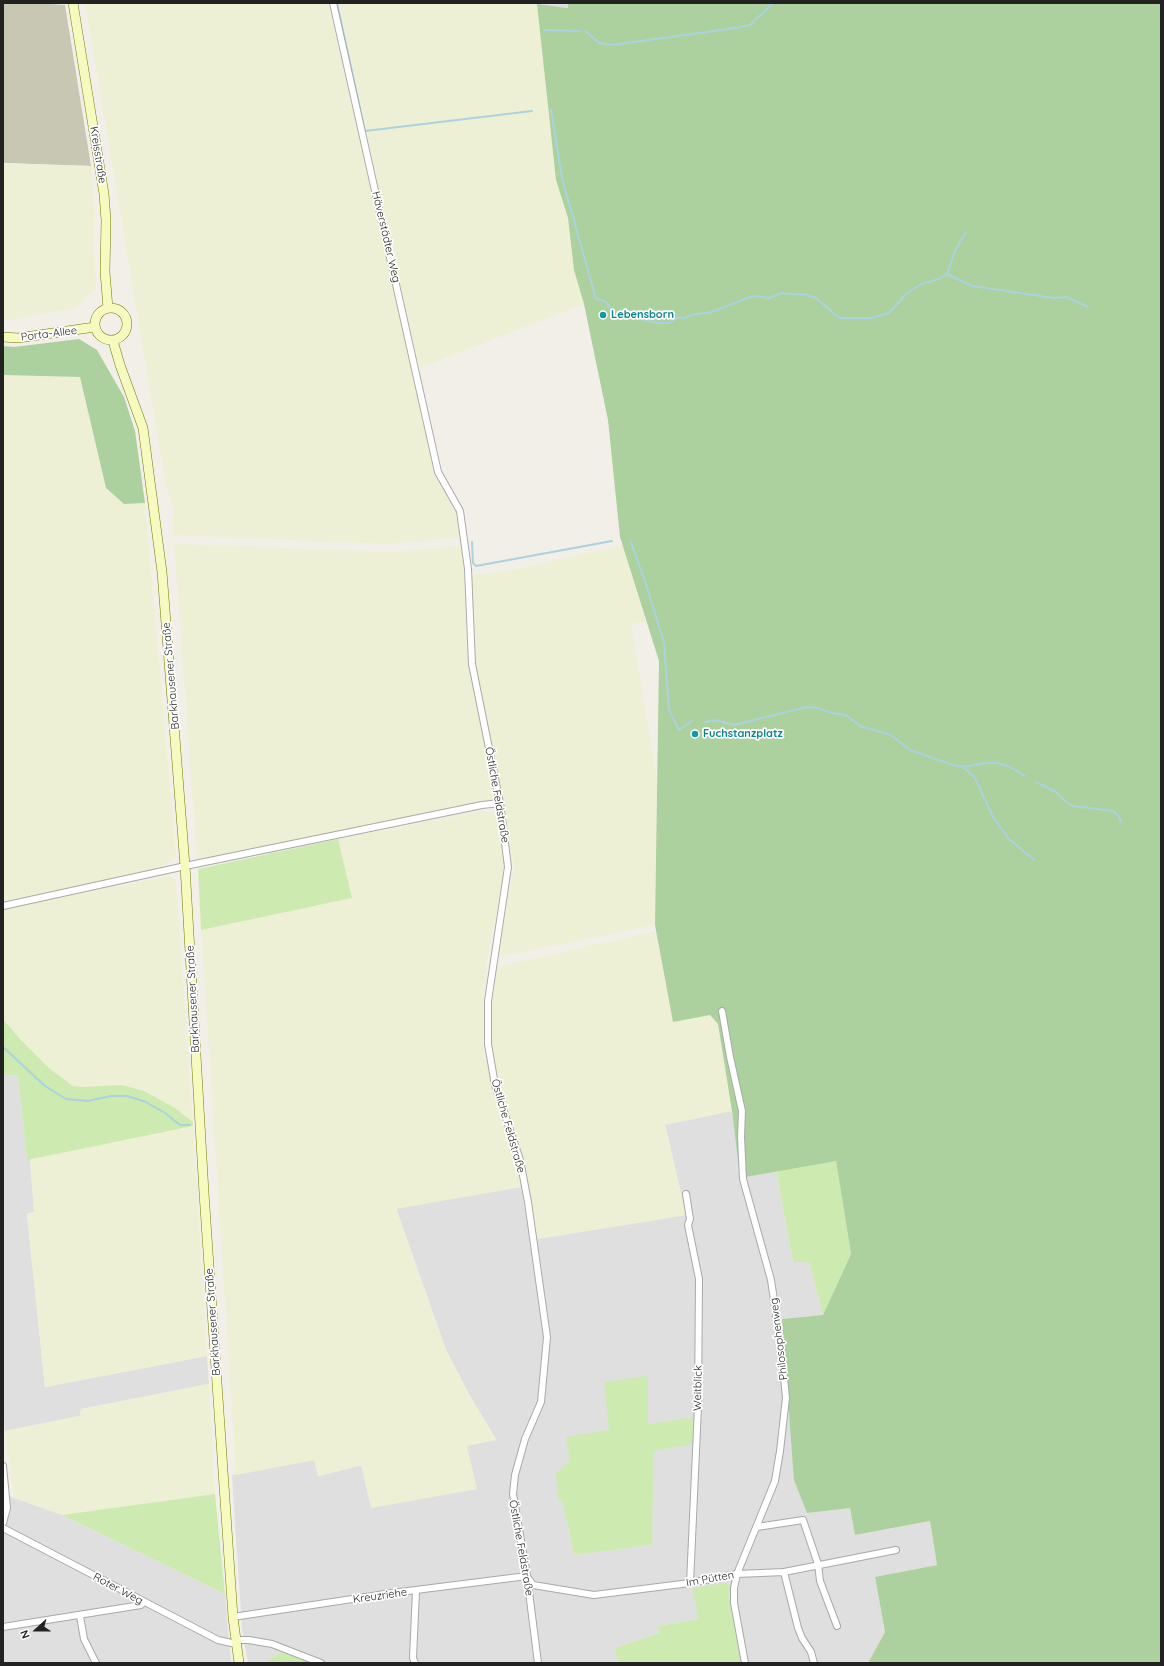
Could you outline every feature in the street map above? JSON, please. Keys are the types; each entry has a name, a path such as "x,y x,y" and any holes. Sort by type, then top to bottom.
{"main road":[{"name":"Kreisstraße","path":"73,3 104,194 106,220 105,272 108,308"},
{"path":"108,308 122,311 127,321 126,332 118,339 113,341 103,339 96,331 95,327 97,316 108,308"},
{"name":"Porta-Allee","path":"3,337 18,338 95,327"},
{"name":"Barkhausener Straße","path":"113,341 120,366 143,428 150,475 166,617 185,866 204,1193 233,1618 239,1663"}],"street":[{"name":"Häverstädter Weg","path":"333,3 438,472"},
{"name":"Östliche Feldstraße","path":"438,472 460,510 468,569 472,664 500,803 508,867 488,1001 488,1044 495,1085 520,1160 528,1202 547,1337 541,1402 525,1439 515,1475 512,1494 527,1576 538,1663"},
{"path":"3,906 185,866 482,805 500,803"},
{"name":"Philosophenweg","path":"722,1011 742,1111 741,1149 743,1179 771,1280 781,1347 786,1398 775,1481 758,1527 737,1574 734,1588 734,1603 745,1663"},
{"name":"Weitblick","path":"686,1194 690,1219 688,1225 699,1279 698,1407 690,1583"},
{"path":"3,1466 7,1508 3,1523"},
{"path":"758,1527 803,1520 818,1564 820,1581 837,1626"},
{"name":"Roter Weg","path":"3,1528 218,1640 236,1642 249,1640 272,1644 321,1663"},
{"name":"Im Pütten","path":"527,1576 533,1584 594,1595 690,1583 737,1574 784,1572 862,1556 880,1555 896,1550"},
{"path":"784,1572 798,1628 802,1638 811,1652 814,1663"},
{"name":"Kreuzriehe","path":"233,1618 527,1576"},
{"path":"415,1663 413,1658 416,1591"},
{"path":"3,1628 141,1605 144,1602"},
{"path":"80,1616 84,1639 96,1663"}],"shaded area":[{"path":"3,3 65,5 91,166 3,163"},
{"path":"85,3 328,3 437,478 453,502 459,518 461,537 389,544 173,535 173,505 166,487"},
{"path":"339,3 537,4 556,180 568,218 574,270 584,304 420,368 401,290"},
{"path":"522,3 568,3 569,8 537,4"},
{"path":"3,163 91,166 95,209 94,241 96,290 87,296 77,308 3,320"},
{"path":"3,375 80,377 106,488 124,504 145,503 176,854 174,859 151,872 3,901"},
{"path":"174,544 391,552 462,546 468,664 496,795 492,800 197,861"},
{"path":"623,545 646,622 631,624 657,778 655,925 503,956 498,955 514,867 475,665 471,575 512,570"},
{"path":"483,811 495,814 500,822 505,867 487,960 483,1001 484,1060 494,1058 492,1042 492,1001 497,967 656,931 673,1022 710,1015 718,1024 732,1111 665,1125 686,1215 531,1240 521,1187 396,1209 446,1350 470,1396 496,1440 467,1446 477,1489 371,1508 361,1465 318,1476 314,1460 236,1475 201,930 352,898 338,839"},
{"path":"170,876 175,879 177,893 193,1122 175,1108 73,1086 50,1069 20,1039 3,1019 3,909"},
{"path":"18,1075 27,1159 30,1159 34,1212 27,1214 45,1387 207,1356 209,1384 81,1409 80,1416 5,1431 3,1407 3,1076"},
{"path":"732,1111 740,1177 776,1170 793,1262 809,1262 823,1315 782,1319 807,1513 850,1507 855,1535 930,1521 937,1565 875,1577 885,1632 868,1663 741,1663 730,1603 729,1586 698,1619 658,1626 660,1633 614,1648 619,1663 327,1663 289,1647 267,1661 248,1663 242,1629 232,1475 314,1460 319,1476 362,1465 371,1507 467,1446 496,1439 470,1396 446,1350 396,1208 521,1187 531,1240 686,1215 665,1124","holes":["609,1430 692,1444 653,1450 652,1545 574,1555 562,1500 570,1461"]},
{"path":"193,1126 207,1356 45,1387 27,1214 34,1212 30,1159"},
{"path":"209,1384 215,1494 62,1515 14,1497 5,1431 80,1416 81,1409"},
{"path":"3,1494 62,1515 225,1594 231,1663 3,1663"}],"green space":[{"path":"568,3 1161,3 1161,1663 868,1663 885,1632 875,1577 937,1565 930,1521 855,1535 850,1508 807,1513 794,1480 782,1319 823,1315 851,1254 836,1161 740,1178 732,1111 718,1024 710,1015 673,1022 655,925 659,661 620,537 608,420 584,304 574,270 568,218 556,180 537,4 568,8"},
{"path":"79,339 97,350 124,397 135,431 145,503 124,504 106,488 80,377 3,375 3,346 14,347"},
{"path":"338,839 352,898 201,930 198,869"},
{"path":"3,1019 20,1039 50,1069 73,1086 83,1087 122,1085 144,1091 175,1108 193,1122 193,1126 27,1160 18,1075 3,1076"},
{"path":"836,1161 851,1254 823,1315 809,1262 793,1262 776,1170"},
{"path":"648,1376 648,1424 695,1417 692,1444 654,1451 652,1545 574,1555 562,1500 558,1499 556,1473 570,1461 566,1437 609,1430 604,1382"},
{"path":"215,1494 225,1594 62,1515"},
{"path":"726,1583 729,1586 730,1603 741,1663 619,1663 614,1648 660,1633 658,1626 698,1619 693,1588"},
{"path":"289,1647 327,1663 259,1663 267,1661"}],"waterway":[{"path":"337,3 365,131 532,111"},
{"path":"585,31 599,43 612,45 736,28 750,25 773,3"},
{"path":"544,30 580,31"},
{"path":"551,110 562,178 596,299 605,301 611,309"},
{"path":"947,274 955,251 966,232"},
{"path":"623,312 636,318 658,323 669,323 678,317 684,318 691,315 712,312 750,297 756,296 769,298 781,293 808,295 816,298 839,318 871,318 889,313 907,293 922,284 939,279 947,274 972,286 1054,298 1066,297 1088,307"},
{"path":"630,540 646,584 664,643 669,710 679,730 693,720"},
{"path":"472,542 473,563 476,566 612,541"},
{"path":"705,722 715,720 734,725 807,707 818,708 832,713 846,715 860,726 891,735 910,750 953,765 963,767 997,763 1010,767 1025,776"},
{"path":"963,767 975,778 993,817 1008,838 1034,860"},
{"path":"1036,782 1056,792 1066,802 1073,806 1113,811 1118,815 1121,822"},
{"path":"3,1047 45,1086 66,1099 88,1101 111,1096 127,1096 146,1102 165,1113 180,1125 190,1125"}],"place":[{"name":"Lebensborn","path":"603,315"},
{"name":"Fuchstanzplatz","path":"695,734"}]}
